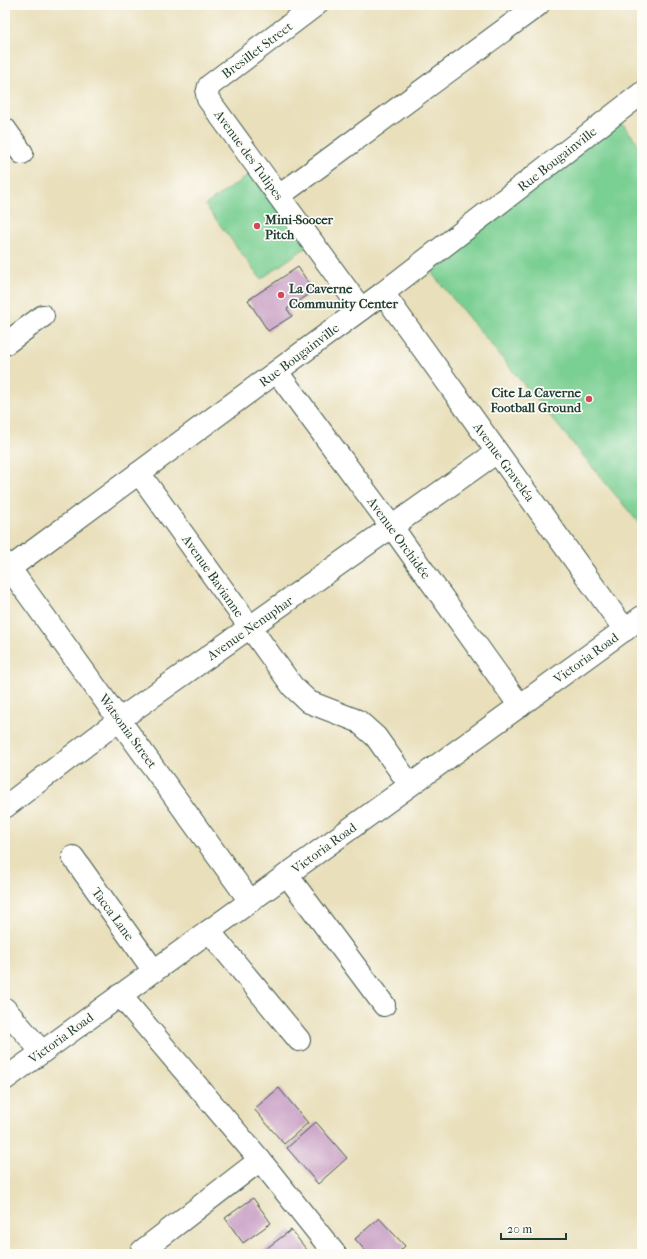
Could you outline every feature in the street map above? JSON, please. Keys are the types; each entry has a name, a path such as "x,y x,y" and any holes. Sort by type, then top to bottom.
{"street":[{"name":"Bresillet Street","path":"208,99 207,94 209,86 316,5"},
{"path":"279,196 538,5"},
{"name":"Rue Bougainville","path":"7,565 139,473 277,372 383,293 642,93"},
{"name":"Avenue des Tulipes","path":"208,99 361,309"},
{"path":"5,129 22,153"},
{"name":"Avenue Graveléa","path":"383,293 497,452 634,623"},
{"path":"5,344 43,316"},
{"name":"Avenue Orchidée","path":"277,372 392,527 520,706"},
{"name":"Avenue Nenuphar","path":"5,807 119,720 497,452"},
{"name":"Avenue Bavianne","path":"139,473 293,687 309,702 358,721 376,737 410,785"},
{"name":"Watsonia Street","path":"7,565 250,901"},
{"name":"Victoria Road","path":"5,1079 634,623"},
{"name":"Tacca Lane","path":"73,857 154,971"},
{"path":"287,874 384,1005"},
{"path":"209,931 299,1040"},
{"path":"120,995 260,1160 335,1254"},
{"path":"5,1009 42,1052"},
{"path":"140,1254 260,1160"}],"green space":[{"name":"Cite La Caverne Football Ground","path":"616,116 642,148 642,527 430,271"},
{"name":"Mini-Soocer Pitch","path":"253,172 308,246 261,279 205,205"}],"building":[{"name":"La Caverne Community Center","path":"298,267 314,291 287,309 292,316 268,331 248,300"},
{"path":"279,1088 308,1123 284,1144 254,1109"},
{"path":"316,1122 347,1158 318,1184 287,1148"},
{"path":"253,1198 271,1223 243,1243 225,1218"},
{"path":"379,1218 405,1246 397,1254 368,1254 355,1239"},
{"path":"291,1230 307,1250 302,1254 259,1254"}],"place":[{"name":"Mini-Soocer Pitch","path":"257,226"},
{"name":"La Caverne Community Center","path":"281,295"},
{"name":"Cite La Caverne Football Ground","path":"589,399"}]}
